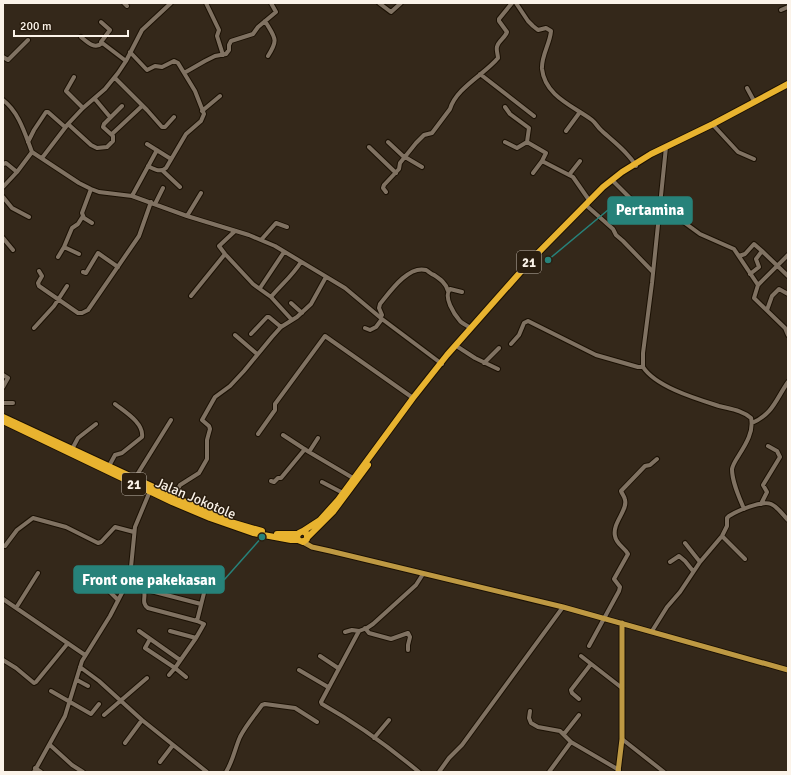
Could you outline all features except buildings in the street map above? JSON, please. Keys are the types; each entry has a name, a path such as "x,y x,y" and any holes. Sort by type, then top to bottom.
{"highway":[{"name":"21","path":"303,538 321,525 342,502 413,398 471,328 532,259 612,179 666,148 788,84"},
{"name":"21","path":"666,148 714,126 788,88"},
{"name":"21","path":"303,538 330,510 441,364 588,203 636,165"},
{"name":"Jalan Jokotole","path":"3,417 194,511 238,529 270,536 303,538"},
{"name":"Jalan Jokotole","path":"3,421 71,451"},
{"name":"Jalan Jokotole","path":"94,462 109,466 135,478 151,489 174,496 221,517 248,527 276,534 303,538"}],"main road":[{"path":"303,538 317,548 563,607 788,670"},
{"path":"619,771 622,739 622,623"}],"street":[{"path":"42,158 83,108 106,89 126,61 142,30 171,3"},
{"path":"206,3 218,30 223,55"},
{"path":"184,73 204,60 226,54 229,50 231,41 253,34 258,27 276,12 271,3"},
{"path":"378,3 391,12 401,3"},
{"path":"386,192 383,188 384,185 399,169 400,163 405,157 422,137 432,133 460,93 498,58 497,46 507,32 499,19 512,3"},
{"path":"516,3 533,26 538,30 546,28 551,31 542,63 544,75 552,91 557,97 594,122 636,165"},
{"path":"781,10 788,7"},
{"path":"81,37 95,46 99,46 110,30 101,22"},
{"path":"265,22 273,34 276,42 268,56"},
{"path":"8,60 28,40"},
{"path":"102,43 126,61"},
{"path":"130,52 146,69 149,70 155,66 162,67 176,61 195,91 204,114 201,121 188,132 163,171"},
{"path":"3,57 13,62"},
{"path":"480,74 534,116"},
{"path":"74,77 66,91 83,108"},
{"path":"115,78 162,127 174,117"},
{"path":"747,88 754,101"},
{"path":"202,111 220,96"},
{"path":"94,99 110,117"},
{"path":"3,100 17,116 32,152 79,183 99,192 132,196 261,240 284,252 355,295 381,318 441,364"},
{"path":"28,142 34,130 48,112 91,145 97,148 107,147 113,141 112,134 103,127 104,124 122,106"},
{"path":"112,134 142,106"},
{"path":"505,107 510,114 529,128 527,142"},
{"path":"566,131 580,112"},
{"path":"714,126 738,152 754,160"},
{"path":"388,142 405,157 422,167"},
{"path":"505,142 515,148 527,142"},
{"path":"527,142 546,153 533,174"},
{"path":"147,144 171,159"},
{"path":"369,147 396,173"},
{"path":"666,148 643,353 643,367 649,374 667,387 706,402 747,414 751,418 751,431 732,470 735,484 744,508"},
{"path":"132,196 157,150"},
{"path":"3,187 17,172 32,152"},
{"path":"542,161 573,177 588,203 613,229 619,239 622,240 653,272"},
{"path":"569,175 580,161"},
{"path":"3,164 6,163 17,172"},
{"path":"148,166 163,171 180,186"},
{"path":"614,182 633,201 645,209"},
{"path":"39,271 42,277 38,284 78,313 84,313 88,310 139,236 153,203 162,188"},
{"path":"58,256 64,247 72,228 78,224 83,216 82,213 91,189"},
{"path":"187,216 201,193"},
{"path":"3,197 12,208 29,217"},
{"path":"659,204 677,218 694,228 700,234 734,249 758,285"},
{"path":"83,216 92,223"},
{"path":"261,240 276,222 287,227"},
{"path":"235,231 219,246 253,284 271,297 292,320"},
{"path":"3,238 13,250"},
{"path":"739,256 745,254 754,244 788,276"},
{"path":"64,247 79,254"},
{"path":"750,274 759,267 756,259 762,251"},
{"path":"260,288 284,252"},
{"path":"83,272 86,272 98,253 118,267"},
{"path":"191,296 225,254"},
{"path":"788,255 758,285 754,298 785,328 788,335"},
{"path":"271,297 301,262"},
{"path":"365,328 370,330 376,327 382,315 379,308 380,304 400,280 408,274 421,270 426,271 441,280 447,287 447,298 460,321 471,328"},
{"path":"174,496 180,485 199,473 207,459 207,440 210,429 209,426 202,420 213,399 230,386 248,367 257,354 281,327 302,313 311,304 326,277"},
{"path":"34,328 59,300 67,286"},
{"path":"448,291 452,288 462,292"},
{"path":"767,310 772,296 779,289 788,294"},
{"path":"291,303 302,313"},
{"path":"251,334 266,317 269,317 281,327"},
{"path":"511,344 518,335 524,323 528,321 596,355 638,367 643,367"},
{"path":"235,335 257,354"},
{"path":"258,434 274,410 276,404 325,336 413,398"},
{"path":"458,347 484,363 498,369"},
{"path":"484,363 499,348"},
{"path":"3,375 8,378 3,387"},
{"path":"752,423 761,419 769,412 788,382"},
{"path":"3,403 13,403"},
{"path":"109,466 115,456 122,453 142,437 136,423 115,404"},
{"path":"135,478 171,420"},
{"path":"71,451 78,438 96,424"},
{"path":"283,435 353,478"},
{"path":"309,452 318,438"},
{"path":"761,504 767,492 764,485 780,457 777,452 768,446"},
{"path":"271,481 274,482 278,478 281,478 305,449"},
{"path":"589,646 620,589 614,579 628,554 618,543 615,536 617,521 625,504 625,500 621,492 645,466 650,465 657,459"},
{"path":"322,482 343,493"},
{"path":"41,772 34,770 50,745 65,716 80,667 85,656 110,616 125,586 131,568 136,522 151,489"},
{"path":"652,631 700,562 722,536 727,526 728,517 744,508 761,504 771,504 788,520"},
{"path":"5,546 17,530 33,518 66,527 98,543 101,542 115,527 134,532"},
{"path":"722,536 745,559"},
{"path":"685,543 700,562"},
{"path":"670,562 678,556 694,571"},
{"path":"16,608 38,573"},
{"path":"345,632 352,630 359,631 373,624 416,585 423,574"},
{"path":"125,586 201,604"},
{"path":"107,589 118,600"},
{"path":"197,621 205,589"},
{"path":"144,591 144,606 204,624 196,638 169,675"},
{"path":"3,599 85,656"},
{"path":"439,772 462,745 563,607"},
{"path":"366,628 369,633 391,639 408,633 410,637 408,650"},
{"path":"139,631 180,660"},
{"path":"170,631 196,638"},
{"path":"359,631 321,700 322,704 374,738 419,772"},
{"path":"150,639 145,648 186,677"},
{"path":"3,660 16,668 34,683 68,643"},
{"path":"320,656 338,668"},
{"path":"581,656 622,688"},
{"path":"579,699 572,693 571,690 591,664"},
{"path":"80,667 99,681 142,720 207,772"},
{"path":"299,670 328,687"},
{"path":"104,715 147,678"},
{"path":"77,680 88,686"},
{"path":"51,691 92,714 99,704"},
{"path":"226,772 241,735 262,705 265,704 295,708 317,722"},
{"path":"530,711 529,718 533,724 546,729 557,730 564,734 571,742 619,771"},
{"path":"564,734 579,715"},
{"path":"125,743 142,720"},
{"path":"374,738 389,720"},
{"path":"622,739 664,772"},
{"path":"549,772 571,742"},
{"path":"50,745 72,765 83,772"},
{"path":"160,762 173,745"}],"place":[{"name":"Pertamina","path":"548,260"},
{"name":"Front one pakekasan","path":"262,537"}]}
